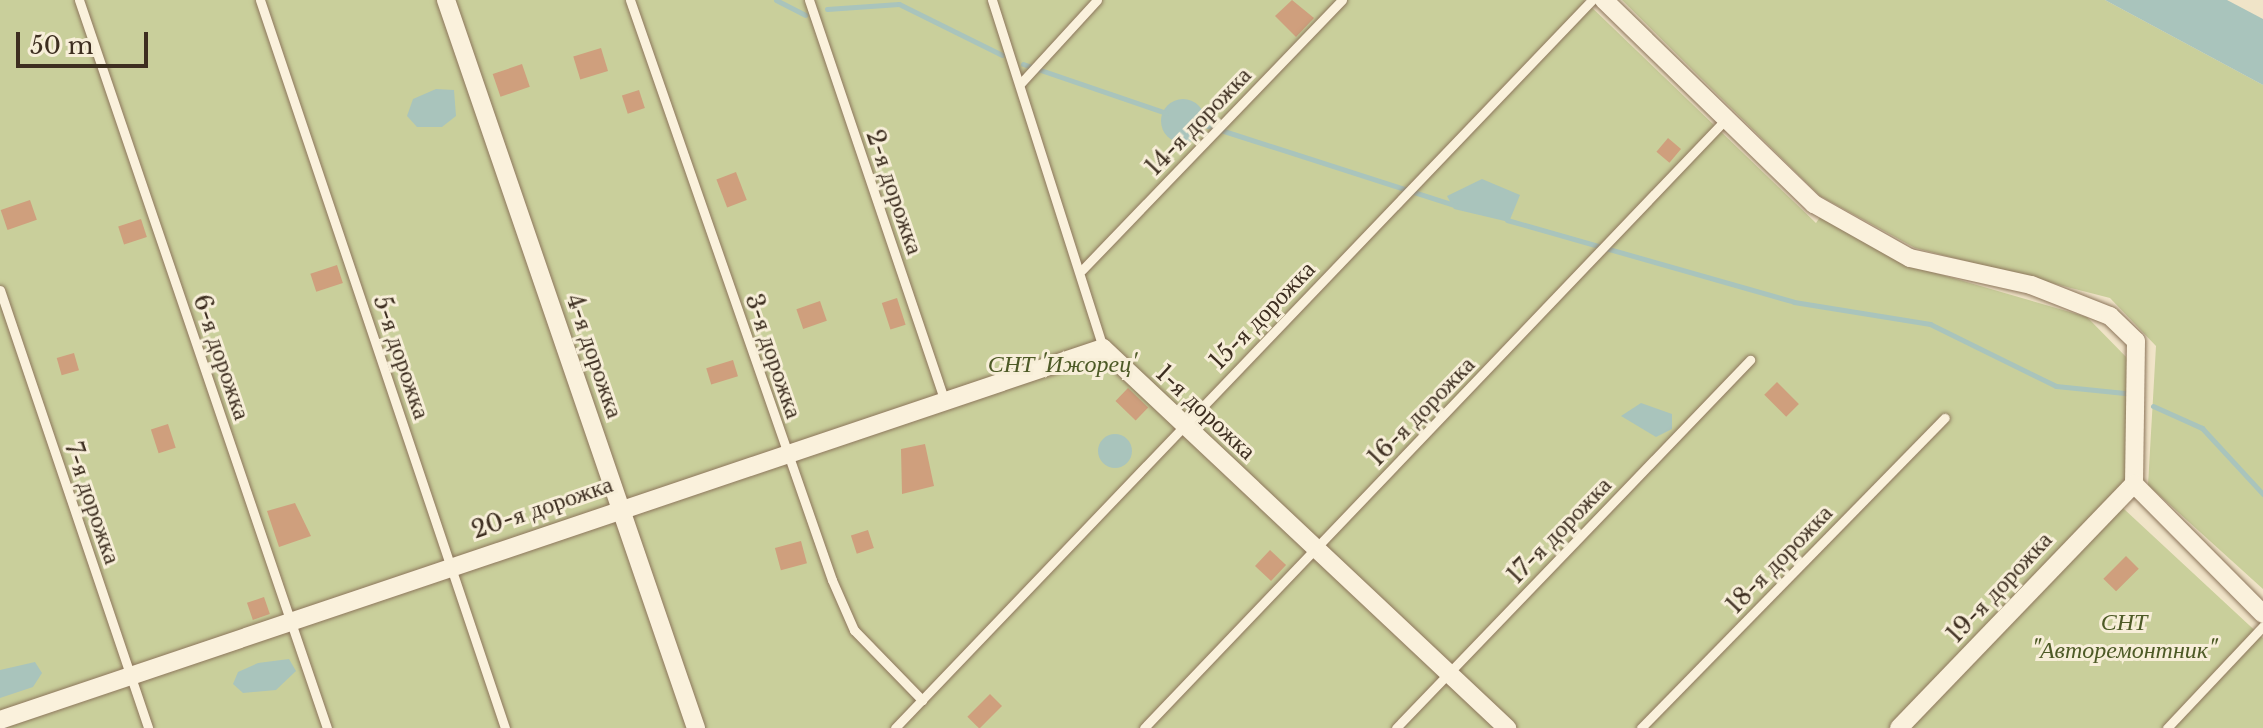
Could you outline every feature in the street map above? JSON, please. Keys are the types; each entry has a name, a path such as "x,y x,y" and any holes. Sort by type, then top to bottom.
{"street":[{"name":"4-я дорожка","path":"446,0 696,728"},
{"path":"1604,0 1814,204 1910,258 2031,285 2110,316 2136,341 2134,484 2263,614"},
{"name":"20-я дорожка","path":"0,720 621,505 943,397 1103,348"},
{"name":"1-я дорожка","path":"1103,348 1507,728"},
{"name":"19-я дорожка","path":"1899,728 2134,484"}],"lane":[{"name":"6-я дорожка","path":"79,0 327,728"},
{"name":"5-я дорожка","path":"260,0 505,728"},
{"name":"3-я дорожка","path":"630,0 785,450 854,630 922,700"},
{"name":"2-я дорожка","path":"809,0 943,397"},
{"path":"992,0 1023,80 1103,348"},
{"path":"1023,80 1097,0"},
{"name":"14-я дорожка","path":"1082,270 1342,0"},
{"name":"15-я дорожка","path":"895,728 1592,0"},
{"name":"16-я дорожка","path":"1144,728 1725,120"},
{"name":"7-я дорожка","path":"0,290 148,728"},
{"name":"17-я дорожка","path":"1396,728 1750,360"},
{"name":"18-я дорожка","path":"1641,728 1945,418"},
{"path":"2167,728 2263,626"}],"green space":[{"name":"СНТ 'Ижорец'","path":"0,0 1584,0 1816,223 1820,217 1908,265 2087,317 2132,363 2126,482 2110,496 2263,638 2263,728 0,728"},
{"path":"1622,0 2105,0 2263,85 2263,589 2148,485 2156,346 2110,298 1915,248 1820,196"}],"water":[{"path":"2105,0 2227,0 2263,19 2263,85"},
{"path":"436,89 454,90 456,116 442,127 417,127 407,116 413,99"},
{"path":"1183,99 1198,106 1205,121 1198,136 1183,143 1168,136 1161,121 1168,106"},
{"path":"1482,179 1520,195 1509,222 1454,209 1447,196"},
{"path":"1641,403 1672,414 1672,429 1656,437 1621,416"},
{"path":"1115,434 1127,439 1132,451 1127,463 1115,468 1103,463 1098,451 1103,439"},
{"path":"289,659 296,671 276,690 243,693 233,684 238,672 258,663"},
{"path":"35,662 42,673 33,687 0,698 0,670"}],"building":[{"path":"1292,0 1314,18 1296,37 1275,16"},
{"path":"601,48 608,71 580,79 573,56"},
{"path":"522,64 530,87 501,97 493,74"},
{"path":"639,90 645,108 628,114 622,96"},
{"path":"1668,138 1681,149 1669,163 1656,152"},
{"path":"736,172 747,200 727,208 716,180"},
{"path":"30,200 37,220 8,230 1,210"},
{"path":"141,219 147,237 124,244 118,226"},
{"path":"337,265 343,283 316,292 310,274"},
{"path":"897,298 906,325 890,330 882,303"},
{"path":"820,301 827,321 803,329 796,309"},
{"path":"74,353 79,370 62,375 57,358"},
{"path":"733,360 738,376 711,384 706,368"},
{"path":"1777,382 1799,404 1786,417 1764,395"},
{"path":"1128,388 1148,407 1136,420 1115,401"},
{"path":"168,424 176,448 159,453 151,430"},
{"path":"925,444 934,486 902,494 901,449"},
{"path":"295,503 311,536 279,547 267,511"},
{"path":"868,530 874,548 857,554 851,536"},
{"path":"801,541 807,563 781,570 775,548"},
{"path":"1270,550 1286,565 1271,581 1255,566"},
{"path":"2126,556 2139,569 2116,591 2103,579"},
{"path":"264,597 270,614 253,620 247,603"},
{"path":"990,694 1002,706 980,728 967,717"}],"waterway":[{"path":"776,0 805,15"},
{"path":"827,9 899,4 1002,55"},
{"path":"1023,64 1166,113"},
{"path":"1202,124 1455,205"},
{"path":"1507,220 1794,302 1930,324 2056,386 2125,393"},
{"path":"2153,406 2202,428 2263,494"}],"park label":[{"name":"СНТ \"Авторемонтник\"","path":"2124,636"}]}
